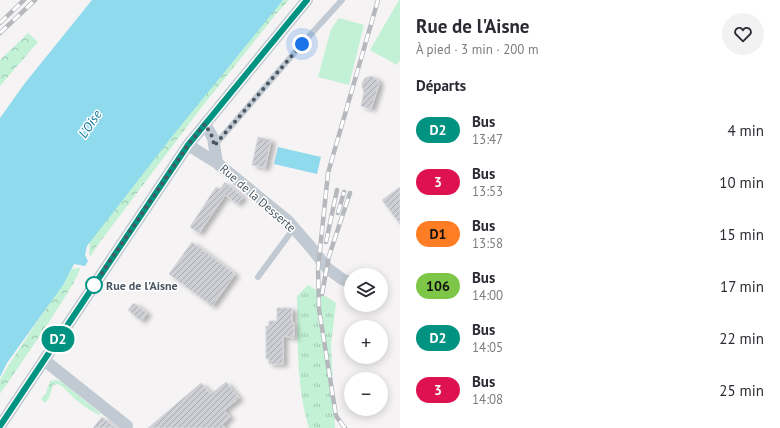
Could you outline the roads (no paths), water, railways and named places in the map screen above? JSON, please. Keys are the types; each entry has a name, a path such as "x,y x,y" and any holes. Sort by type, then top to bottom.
{"street":[{"path":"0,426 188,145 307,0"},
{"name":"Rue de la Desserte","path":"205,124 213,138 217,163"},
{"name":"Rue de la Desserte","path":"188,145 217,163 288,221 327,268 344,280"},
{"path":"44,360 127,426 126,428"}],"lane":[{"path":"214,146 342,0"},
{"path":"258,277 294,228"}],"water":[{"name":"L'Oise","path":"92,0 283,0 174,134 87,246 85,255 88,261 85,266 74,264 63,285 7,363 0,377 0,118 25,83"},
{"path":"278,147 321,157 317,174 274,164"}],"railway":[{"path":"0,23 24,0"},
{"path":"0,33 35,0"},
{"path":"345,428 336,416 319,309 318,269 328,173 378,0"},
{"path":"326,242 337,190"},
{"path":"338,213 344,192"},
{"path":"322,294 329,256 350,193"}],"place":[{"name":"Rue de l'Aisne","path":"94,285"}]}
